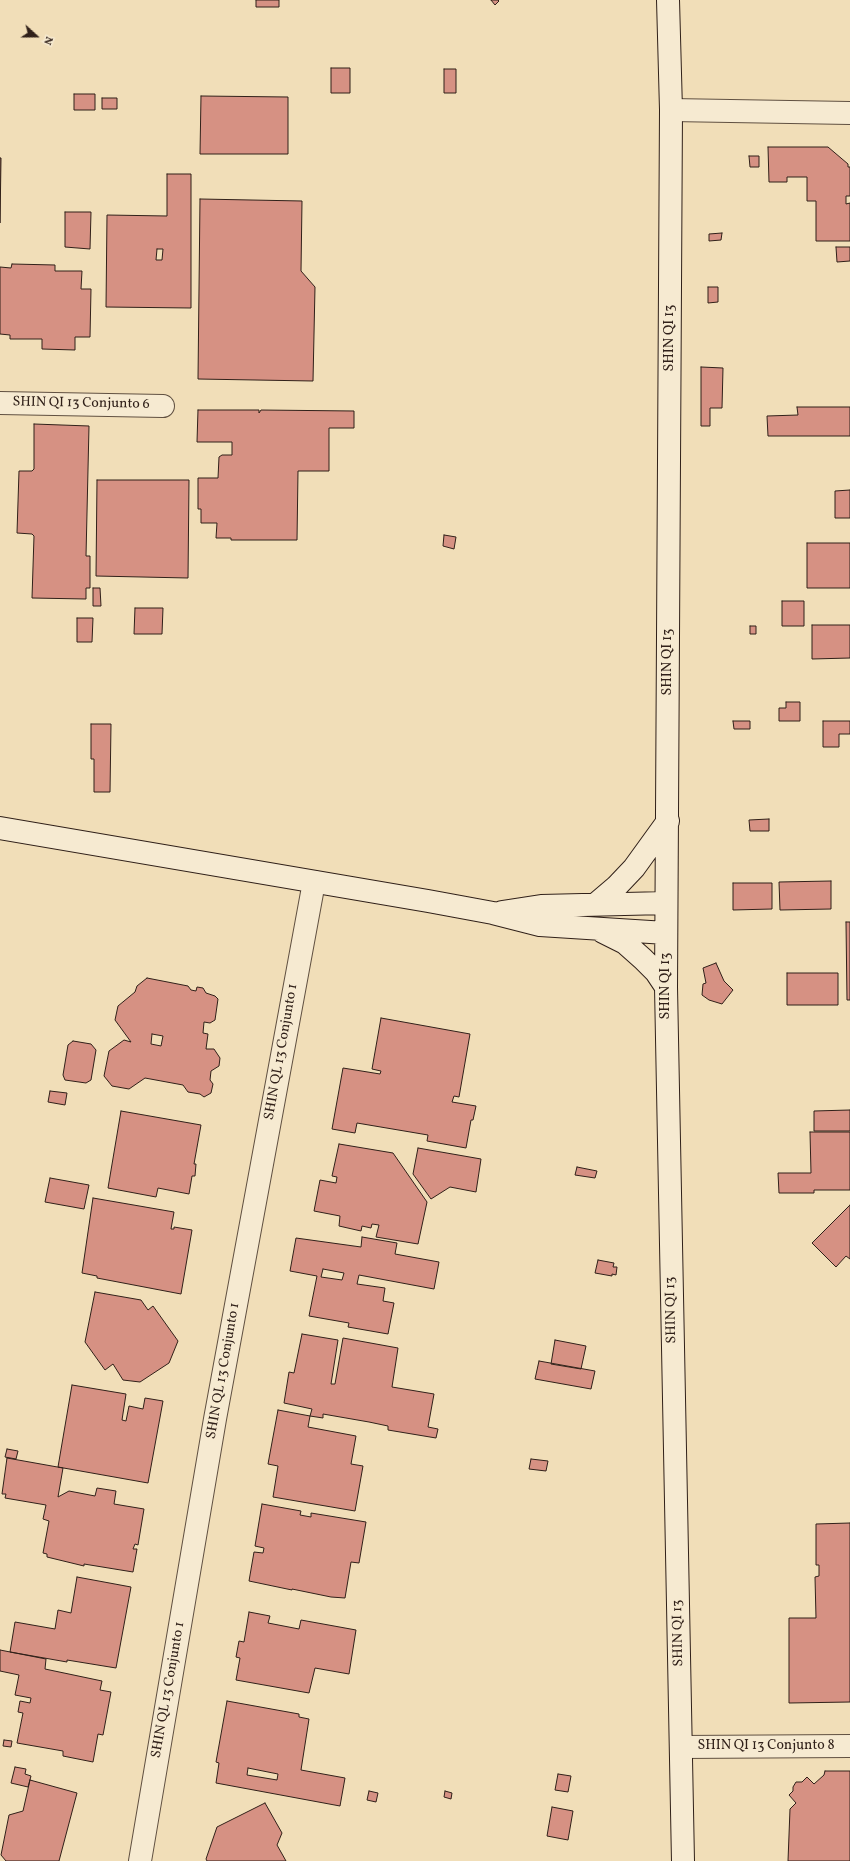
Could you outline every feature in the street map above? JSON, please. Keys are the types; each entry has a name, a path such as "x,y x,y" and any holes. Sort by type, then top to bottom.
{"street":[{"name":"SHIN QI 13","path":"668,0 671,110 666,987 682,1861"},
{"path":"671,110 850,113"},
{"name":"SHIN QI 13 Conjunto 6","path":"0,403 163,406"},
{"path":"596,904 616,888 634,868 668,821"},
{"path":"0,828 493,913 540,925 599,930 666,933"},
{"name":"SHIN QL 13 Conjunto 1","path":"140,1861 215,1419 314,882"},
{"path":"493,913 541,906 666,902"},
{"path":"599,930 625,944 656,972 666,987"},
{"name":"SHIN QI 13 Conjunto 8","path":"681,1747 850,1746"}],"building":[{"path":"256,0 279,0 279,7 256,7"},
{"path":"491,0 498,0 499,1 495,5"},
{"path":"331,68 350,68 350,93 331,93"},
{"path":"444,69 456,69 456,93 444,93"},
{"path":"74,94 95,94 95,110 74,110"},
{"path":"201,96 288,97 288,154 200,154"},
{"path":"102,98 117,98 117,109 102,109"},
{"path":"768,147 828,147 848,164 848,167 850,167 850,196 846,196 846,204 850,203 850,241 816,241 816,201 807,201 807,177 787,177 787,182 769,182"},
{"path":"749,156 759,156 759,167 750,167"},
{"path":"0,158 1,158 0,223"},
{"path":"167,174 191,174 191,308 106,307 107,215 167,216","holes":["157,249 163,249 162,260 156,260"]},
{"path":"200,199 302,201 301,271 315,287 313,381 198,379"},
{"path":"65,212 91,212 90,249 65,247"},
{"path":"722,233 721,240 709,241 709,234"},
{"path":"836,247 850,247 850,261 837,262"},
{"path":"12,264 55,265 55,271 82,271 81,289 91,289 90,337 75,337 75,350 42,349 42,339 10,339 10,335 0,334 0,267 11,268"},
{"path":"708,287 718,287 718,302 708,303"},
{"path":"701,367 723,368 722,408 710,408 710,426 701,426"},
{"path":"797,407 850,407 850,436 768,436 767,416 798,415"},
{"path":"198,410 259,410 259,413 261,410 354,411 354,428 329,428 329,471 298,471 297,540 231,540 231,538 216,538 217,523 201,523 201,509 198,509 198,478 218,478 219,457 222,455 232,455 232,442 197,442"},
{"path":"34,424 89,426 86,556 90,556 90,588 86,588 86,599 32,598 34,536 32,534 17,533 19,471 32,471 34,469"},
{"path":"97,480 189,480 188,578 96,576"},
{"path":"850,490 850,518 835,518 835,491"},
{"path":"444,535 456,537 454,549 443,546"},
{"path":"807,543 850,543 850,588 807,588"},
{"path":"93,588 100,588 101,606 93,606"},
{"path":"782,601 804,601 804,626 782,626"},
{"path":"135,608 163,608 162,634 134,634"},
{"path":"77,618 93,618 92,642 77,642"},
{"path":"812,625 850,625 850,658 812,659"},
{"path":"750,626 756,626 756,634 750,634"},
{"path":"786,702 800,702 800,721 779,721 779,708 786,708"},
{"path":"733,721 750,721 750,729 734,729"},
{"path":"823,721 850,721 850,734 839,734 839,747 823,747"},
{"path":"91,724 111,724 110,792 94,792 94,759 91,759"},
{"path":"769,819 769,831 750,831 749,820"},
{"path":"831,881 831,909 780,910 779,882"},
{"path":"733,883 772,883 772,909 733,910"},
{"path":"846,922 850,922 850,1000 847,1000"},
{"path":"716,963 724,981 733,990 722,1004 709,1000 702,995 703,984 706,983 703,968"},
{"path":"787,973 838,973 838,1005 787,1005"},
{"path":"147,978 188,986 191,990 196,991 197,987 203,988 206,993 215,996 218,999 215,1020 210,1023 204,1022 203,1033 208,1034 206,1049 214,1049 220,1058 219,1066 211,1071 210,1080 213,1084 211,1093 204,1097 200,1094 188,1092 183,1085 145,1078 129,1089 112,1086 104,1076 109,1051 124,1040 131,1042 115,1020 118,1006 135,992 137,986","holes":["152,1034 163,1036 161,1046 151,1044"]},
{"path":"381,1018 470,1034 459,1097 454,1096 452,1102 476,1106 473,1120 471,1120 466,1148 427,1141 428,1135 357,1123 355,1133 332,1129 343,1068 380,1074 381,1071 372,1069"},
{"path":"73,1041 91,1044 96,1050 91,1080 86,1083 65,1080 63,1075 68,1045"},
{"path":"50,1091 67,1093 65,1105 48,1102"},
{"path":"850,1110 850,1131 814,1131 814,1111"},
{"path":"121,1111 201,1125 194,1164 196,1164 195,1176 192,1176 189,1194 158,1188 156,1197 108,1188"},
{"path":"810,1132 850,1132 850,1190 814,1190 814,1193 779,1193 778,1173 811,1173"},
{"path":"339,1144 393,1153 427,1202 418,1244 376,1237 379,1225 372,1224 371,1228 362,1226 361,1231 339,1226 340,1216 314,1211 320,1180 336,1183 337,1177 332,1176"},
{"path":"418,1148 481,1159 476,1192 450,1187 431,1199 413,1174"},
{"path":"577,1167 597,1171 595,1178 575,1175"},
{"path":"50,1178 89,1185 84,1209 45,1202"},
{"path":"93,1198 174,1212 171,1229 174,1229 174,1227 192,1230 181,1294 97,1278 97,1276 82,1273"},
{"path":"850,1205 850,1259 846,1256 836,1267 812,1243"},
{"path":"362,1237 397,1243 395,1254 439,1262 434,1289 359,1275 357,1284 385,1288 383,1301 394,1303 388,1334 348,1327 349,1323 309,1316 317,1276 290,1271 296,1238 361,1247","holes":["323,1269 344,1273 342,1280 321,1277"]},
{"path":"598,1260 614,1263 613,1267 617,1267 616,1275 612,1274 612,1276 595,1273"},
{"path":"95,1292 141,1300 148,1310 153,1306 178,1341 169,1363 140,1382 123,1380 113,1364 105,1370 85,1342"},
{"path":"302,1334 338,1340 331,1384 335,1384 343,1338 398,1348 392,1387 434,1394 428,1427 438,1429 436,1438 388,1430 388,1426 369,1422 323,1414 323,1418 310,1416 312,1409 284,1403 289,1372 294,1373"},
{"path":"555,1340 586,1346 581,1369 551,1364"},
{"path":"539,1361 595,1371 591,1389 535,1379"},
{"path":"72,1385 126,1394 122,1420 126,1421 129,1406 143,1409 145,1398 163,1401 148,1483 58,1467"},
{"path":"278,1410 310,1416 308,1427 356,1436 351,1464 363,1466 355,1511 273,1497 278,1466 268,1464"},
{"path":"7,1449 18,1451 16,1459 5,1457"},
{"path":"7,1458 63,1468 58,1497 69,1491 95,1496 97,1488 116,1491 114,1504 144,1509 138,1545 135,1544 133,1549 137,1549 133,1572 84,1564 84,1566 47,1557 47,1554 43,1553 49,1521 43,1519 46,1505 5,1498 6,1494 2,1494"},
{"path":"531,1459 548,1461 546,1471 529,1469"},
{"path":"262,1504 301,1511 300,1515 311,1517 311,1513 366,1522 359,1563 351,1562 345,1598 331,1597 249,1581 254,1552 263,1553 264,1548 255,1546"},
{"path":"850,1523 850,1702 789,1703 789,1618 816,1618 815,1577 819,1576 819,1565 816,1565 816,1524"},
{"path":"77,1577 131,1587 116,1668 67,1660 67,1662 10,1652 15,1622 55,1629 58,1610 71,1613"},
{"path":"249,1612 270,1616 268,1623 299,1629 301,1620 356,1630 349,1674 315,1668 309,1693 236,1680 240,1658 236,1657 239,1641 244,1642"},
{"path":"0,1650 46,1659 45,1669 102,1681 100,1690 111,1692 103,1735 98,1734 93,1762 63,1756 63,1751 17,1743 23,1713 18,1712 20,1701 30,1703 31,1698 15,1695 19,1675 0,1671"},
{"path":"227,1701 299,1714 299,1717 309,1719 301,1770 345,1778 340,1806 216,1783 219,1763 216,1762","holes":["248,1768 278,1774 277,1780 247,1775"]},
{"path":"4,1740 12,1741 11,1747 3,1746"},
{"path":"15,1767 26,1769 25,1774 31,1776 28,1787 11,1783"},
{"path":"825,1771 850,1771 850,1861 788,1861 790,1809 796,1803 789,1795 793,1791 793,1787 796,1782 802,1782 807,1777 814,1784 824,1775"},
{"path":"558,1774 571,1776 568,1792 555,1790"},
{"path":"30,1780 77,1793 59,1861 6,1861 1,1855 9,1815 23,1811"},
{"path":"369,1791 378,1793 376,1802 367,1800"},
{"path":"445,1791 452,1793 451,1799 444,1797"},
{"path":"265,1803 282,1833 277,1845 286,1861 207,1861 206,1859 217,1827"},
{"path":"552,1807 573,1811 568,1840 547,1836"}]}
